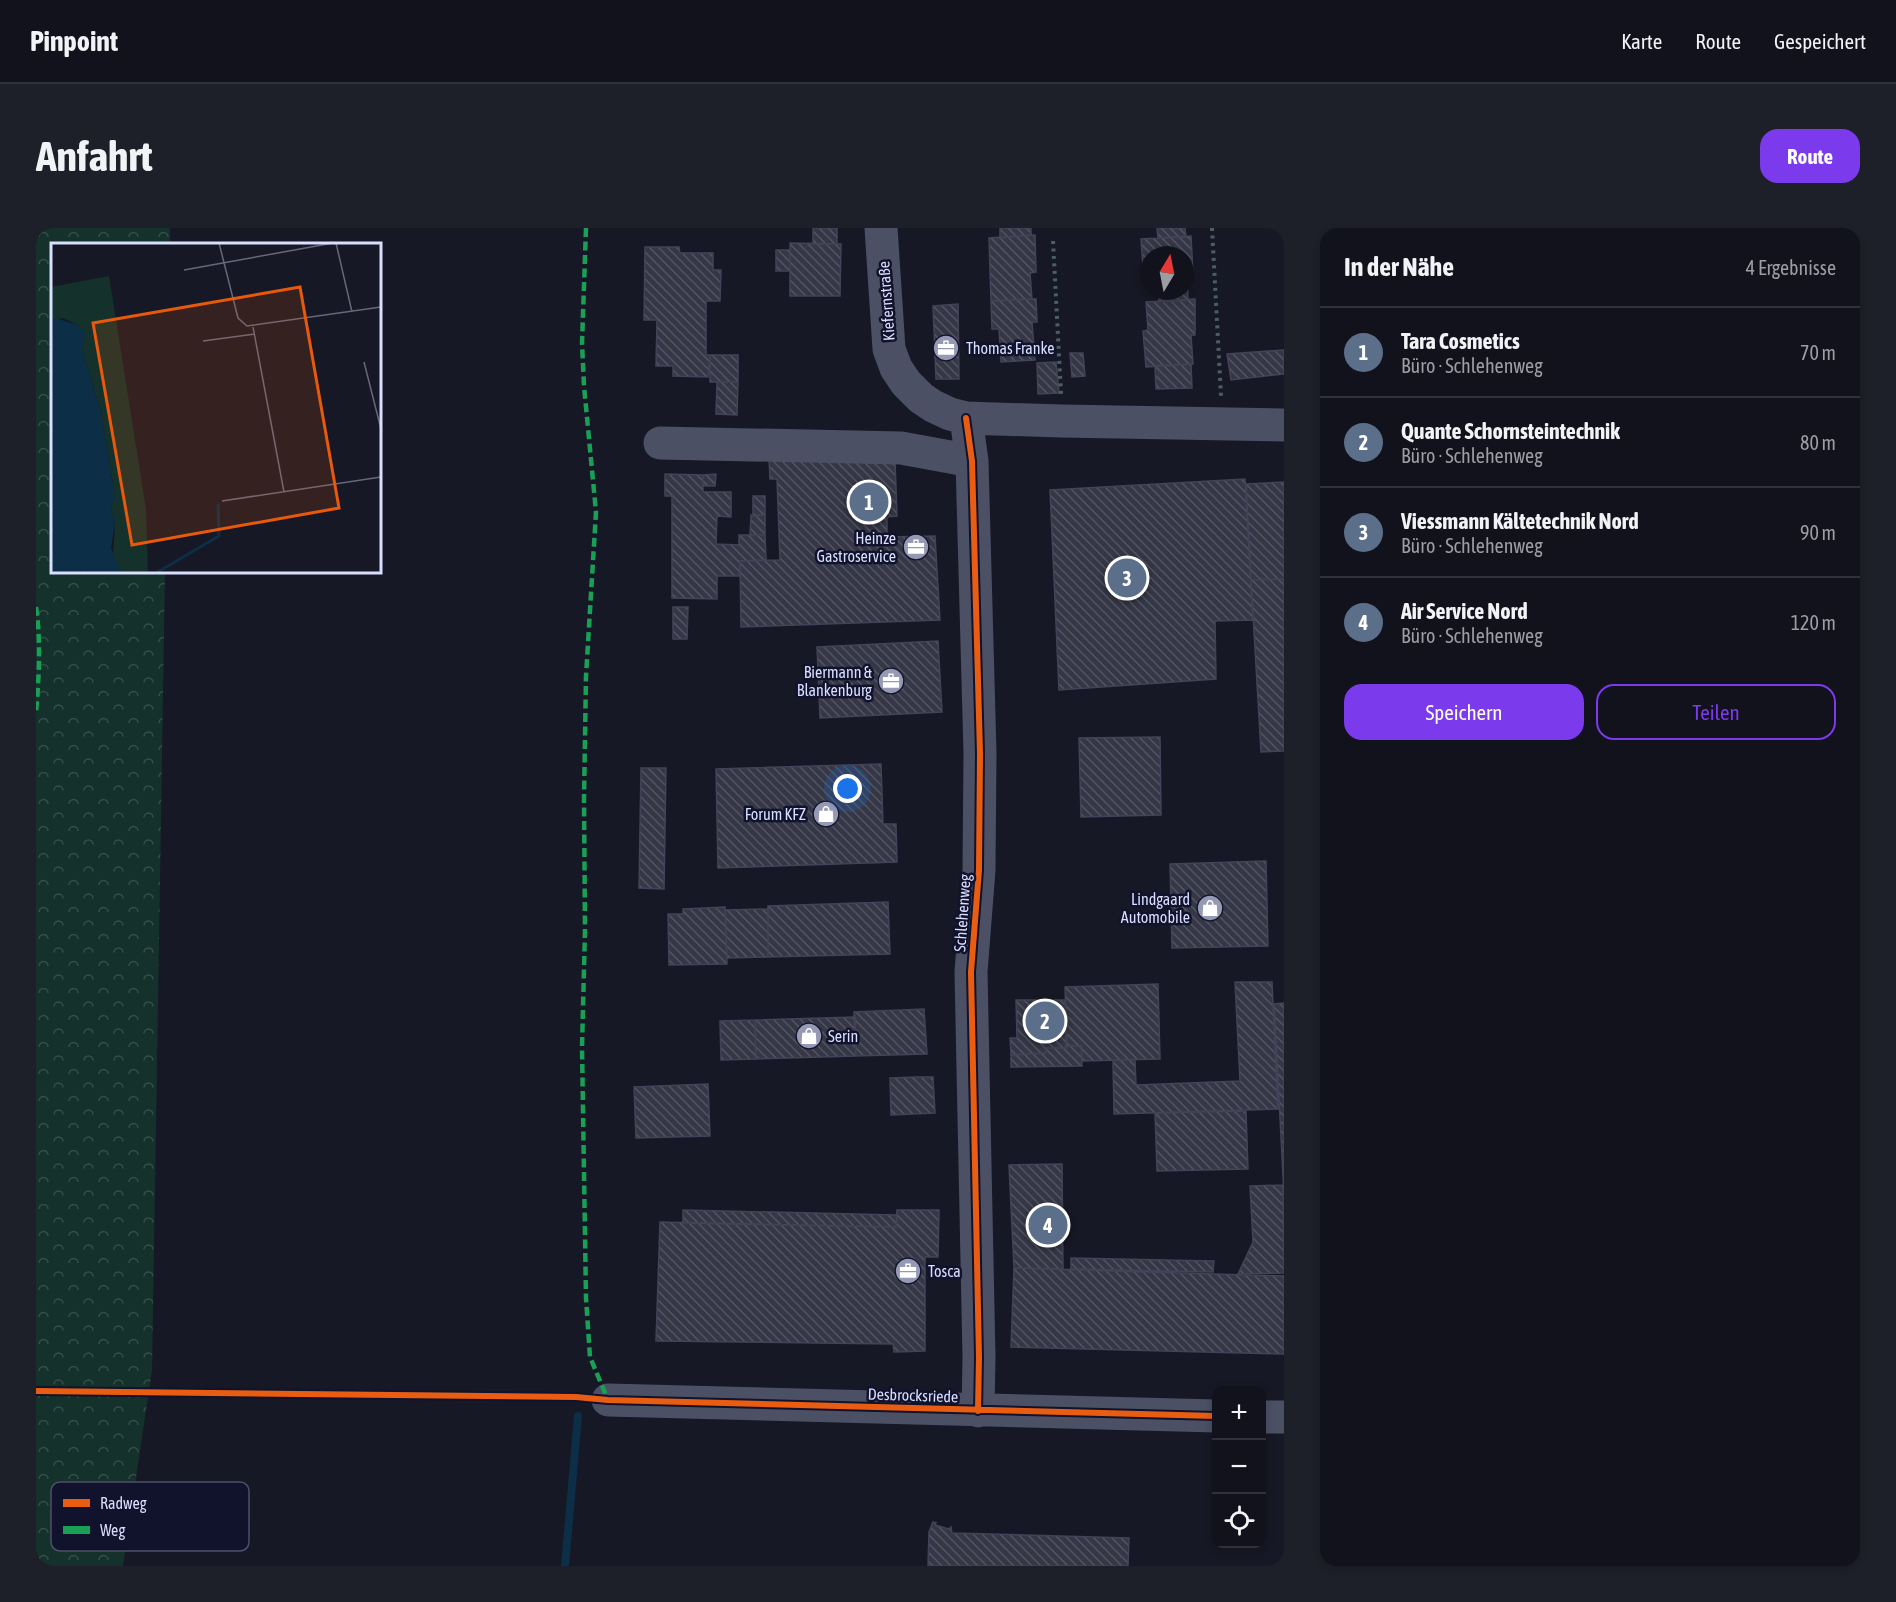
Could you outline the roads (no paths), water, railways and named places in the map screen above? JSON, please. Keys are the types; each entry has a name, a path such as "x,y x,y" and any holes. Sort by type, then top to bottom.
{"street":[{"name":"Kiefernstraße","path":"881,228 889,349 896,368 906,383 921,398 950,414 966,418 1061,422 1284,425"},
{"name":"Schlehenweg","path":"966,418 972,461 980,753 979,870 970,972 978,1411"},
{"path":"660,443 900,448 972,461"},
{"name":"Desbrocksriede","path":"608,1400 1212,1416"},
{"path":"1266,1417 1284,1418"}],"waterway":[{"path":"565,1566 578,1416"}],"place":[{"name":"Thomas Franke","path":"946,348"},
{"name":"Tara Cosmetics","path":"869,502"},
{"name":"Heinze Gastroservice","path":"916,547"},
{"name":"Viessmann Kältetechnik Nord","path":"1127,578"},
{"name":"Biermann & Blankenburg","path":"891,681"},
{"name":"Forum KFZ","path":"826,814"},
{"name":"Lindgaard Automobile","path":"1210,908"},
{"name":"Quante Schornsteintechnik","path":"1045,1021"},
{"name":"Serin","path":"809,1036"},
{"name":"Air Service Nord","path":"1048,1225"},
{"name":"Tosca","path":"908,1271"}]}
